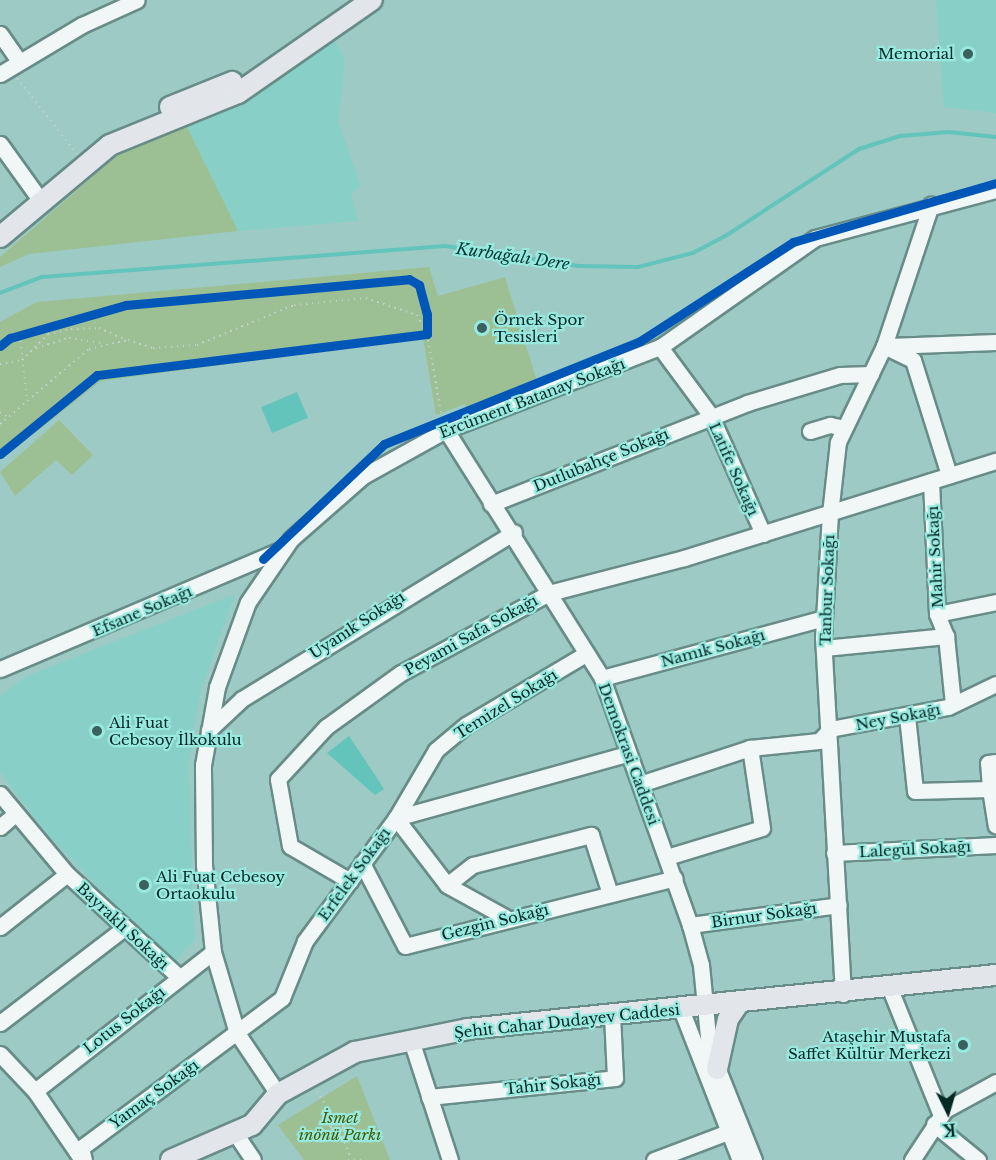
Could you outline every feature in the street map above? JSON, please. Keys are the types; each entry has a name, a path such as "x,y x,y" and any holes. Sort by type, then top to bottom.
{"main road":[{"path":"0,237 144,117 245,76 353,0"},
{"path":"110,145 238,93 372,0"},
{"name":"Şehit Cahar Dudayev Caddesi","path":"171,1160 252,1125 278,1094 309,1075 355,1052 411,1040 612,1015 843,994 996,975"},
{"path":"717,1069 728,1019 738,1004"}],"street":[{"path":"0,34 9,67 137,0"},
{"path":"0,144 41,201"},
{"name":"Ercüment Batanay Sokağı","path":"278,1094 237,1033 213,952 204,865 203,765 217,687 248,602 283,549 363,476 443,421 660,347 815,238 931,205 996,190"},
{"name":"Tanbur Sokağı","path":"843,994 824,648 830,514 838,442 884,346 931,205"},
{"path":"884,346 996,342"},
{"path":"884,346 913,360 949,475"},
{"name":"Latife Sokağı","path":"660,347 711,416 763,534"},
{"name":"Dutlubahçe Sokağı","path":"491,504 711,416 840,375 871,374"},
{"name":"Demokrasi Caddesi","path":"443,421 491,504 514,532 584,655 602,678 627,754 675,878 690,925 707,1007 704,1025 717,1069 754,1160"},
{"path":"810,431 830,425 844,428"},
{"name":"Peyami Safa Sokağı","path":"350,881 290,846 278,779 326,727 401,673 549,593 763,534 996,461"},
{"name":"Mahir Sokağı","path":"931,480 937,614 946,636 953,704"},
{"name":"Uyanık Sokağı","path":"209,730 251,693 514,532"},
{"name":"Efsane Sokağı","path":"0,669 283,549"},
{"path":"937,614 996,602"},
{"name":"Namık Sokağı","path":"602,678 824,618"},
{"path":"824,648 946,636"},
{"name":"Temizel Sokağı","path":"396,818 436,750 466,725 584,655"},
{"name":"Ney Sokağı","path":"640,784 750,748 819,741 830,729 907,716 953,704 996,684"},
{"path":"907,716 915,791 990,789"},
{"path":"667,857 762,828 750,748"},
{"name":"Erfelek Sokağı","path":"237,1033 282,998 305,941 396,818 627,754"},
{"path":"996,762 988,763 996,826"},
{"name":"Bayraklı Sokağı","path":"0,794 67,874 123,929 178,977"},
{"path":"0,827 15,814"},
{"path":"396,818 447,885 505,917"},
{"path":"447,885 473,865 591,835 610,894"},
{"name":"Lalegül Sokağı","path":"834,853 996,845"},
{"name":"Gezgin Sokağı","path":"362,863 405,946 505,917 675,878"},
{"path":"0,927 67,874"},
{"name":"Birnur Sokağı","path":"690,925 839,905"},
{"path":"0,1023 123,929"},
{"name":"Lotus Sokağı","path":"35,1091 178,977 213,952"},
{"path":"890,989 938,1120 978,1160"},
{"path":"681,1009 740,1160"},
{"name":"Tahir Sokağı","path":"429,1097 615,1078 612,1015"},
{"name":"Yamaç Sokağı","path":"83,1160 81,1148 237,1033"},
{"path":"411,1040 450,1160"},
{"path":"0,1054 35,1091 83,1160"},
{"path":"912,1160 938,1120 996,1082"},
{"path":"654,1160 728,1132"},
{"path":"235,1133 253,1160"}],"path":[{"path":"9,67 86,165"},
{"path":"0,364 22,360 48,334 72,329 99,328 153,348 197,345 294,305 366,298 417,315 427,334"},
{"path":"424,305 443,421"},
{"path":"5,342 20,335 85,316"},
{"path":"415,335 427,334"},
{"path":"20,335 27,401"},
{"path":"33,350 60,339 108,345"},
{"path":"0,424 89,349 128,340"},
{"path":"0,412 8,417"},
{"path":"309,1075 333,1118 331,1128 339,1131 350,1159 362,1160"},
{"path":"333,1118 344,1121 339,1131"}],"shaded area":[{"name":"Memorial","path":"936,0 996,0 996,113 944,107"},
{"path":"335,41 345,60 338,122 361,186 351,193 358,221 238,231 186,125 241,104"},
{"path":"297,392 308,418 272,433 261,407"},
{"name":"Ali Fuat Cebesoy İlkokulu","path":"235,594 201,690 188,765 195,939 172,965 45,831 0,772 0,696 27,676"},
{"path":"349,736 384,789 375,795 327,753"}],"green space":[{"path":"186,125 238,231 29,254 0,267 0,257 121,152"},
{"path":"429,267 438,296 505,277 539,388 468,413 465,404 436,415 423,338 101,381 0,460 0,322 37,302"},
{"path":"59,420 93,455 72,475 56,460 15,496 0,472"},
{"name":"İsmet inönü Parkı","path":"357,1076 390,1160 304,1160 278,1125"}],"waterway":[{"name":"Kurbağalı Dere","path":"0,293 42,277 445,246 579,266 638,267 693,253 727,235 859,149 900,136 949,132 996,137"}],"cycle path":[{"path":"263,559 384,444 640,341 793,242 996,183"},
{"path":"0,346 10,338 126,305 409,279 419,285 427,314 427,334 97,375 0,454"}],"place":[{"name":"Memorial","path":"968,54"},
{"name":"Örnek Spor Tesisleri","path":"482,328"},
{"name":"Ali Fuat Cebesoy İlkokulu","path":"97,731"},
{"name":"Ali Fuat Cebesoy Ortaokulu","path":"144,885"},
{"name":"Ataşehir Mustafa Saffet Kültür Merkezi","path":"963,1045"}]}
